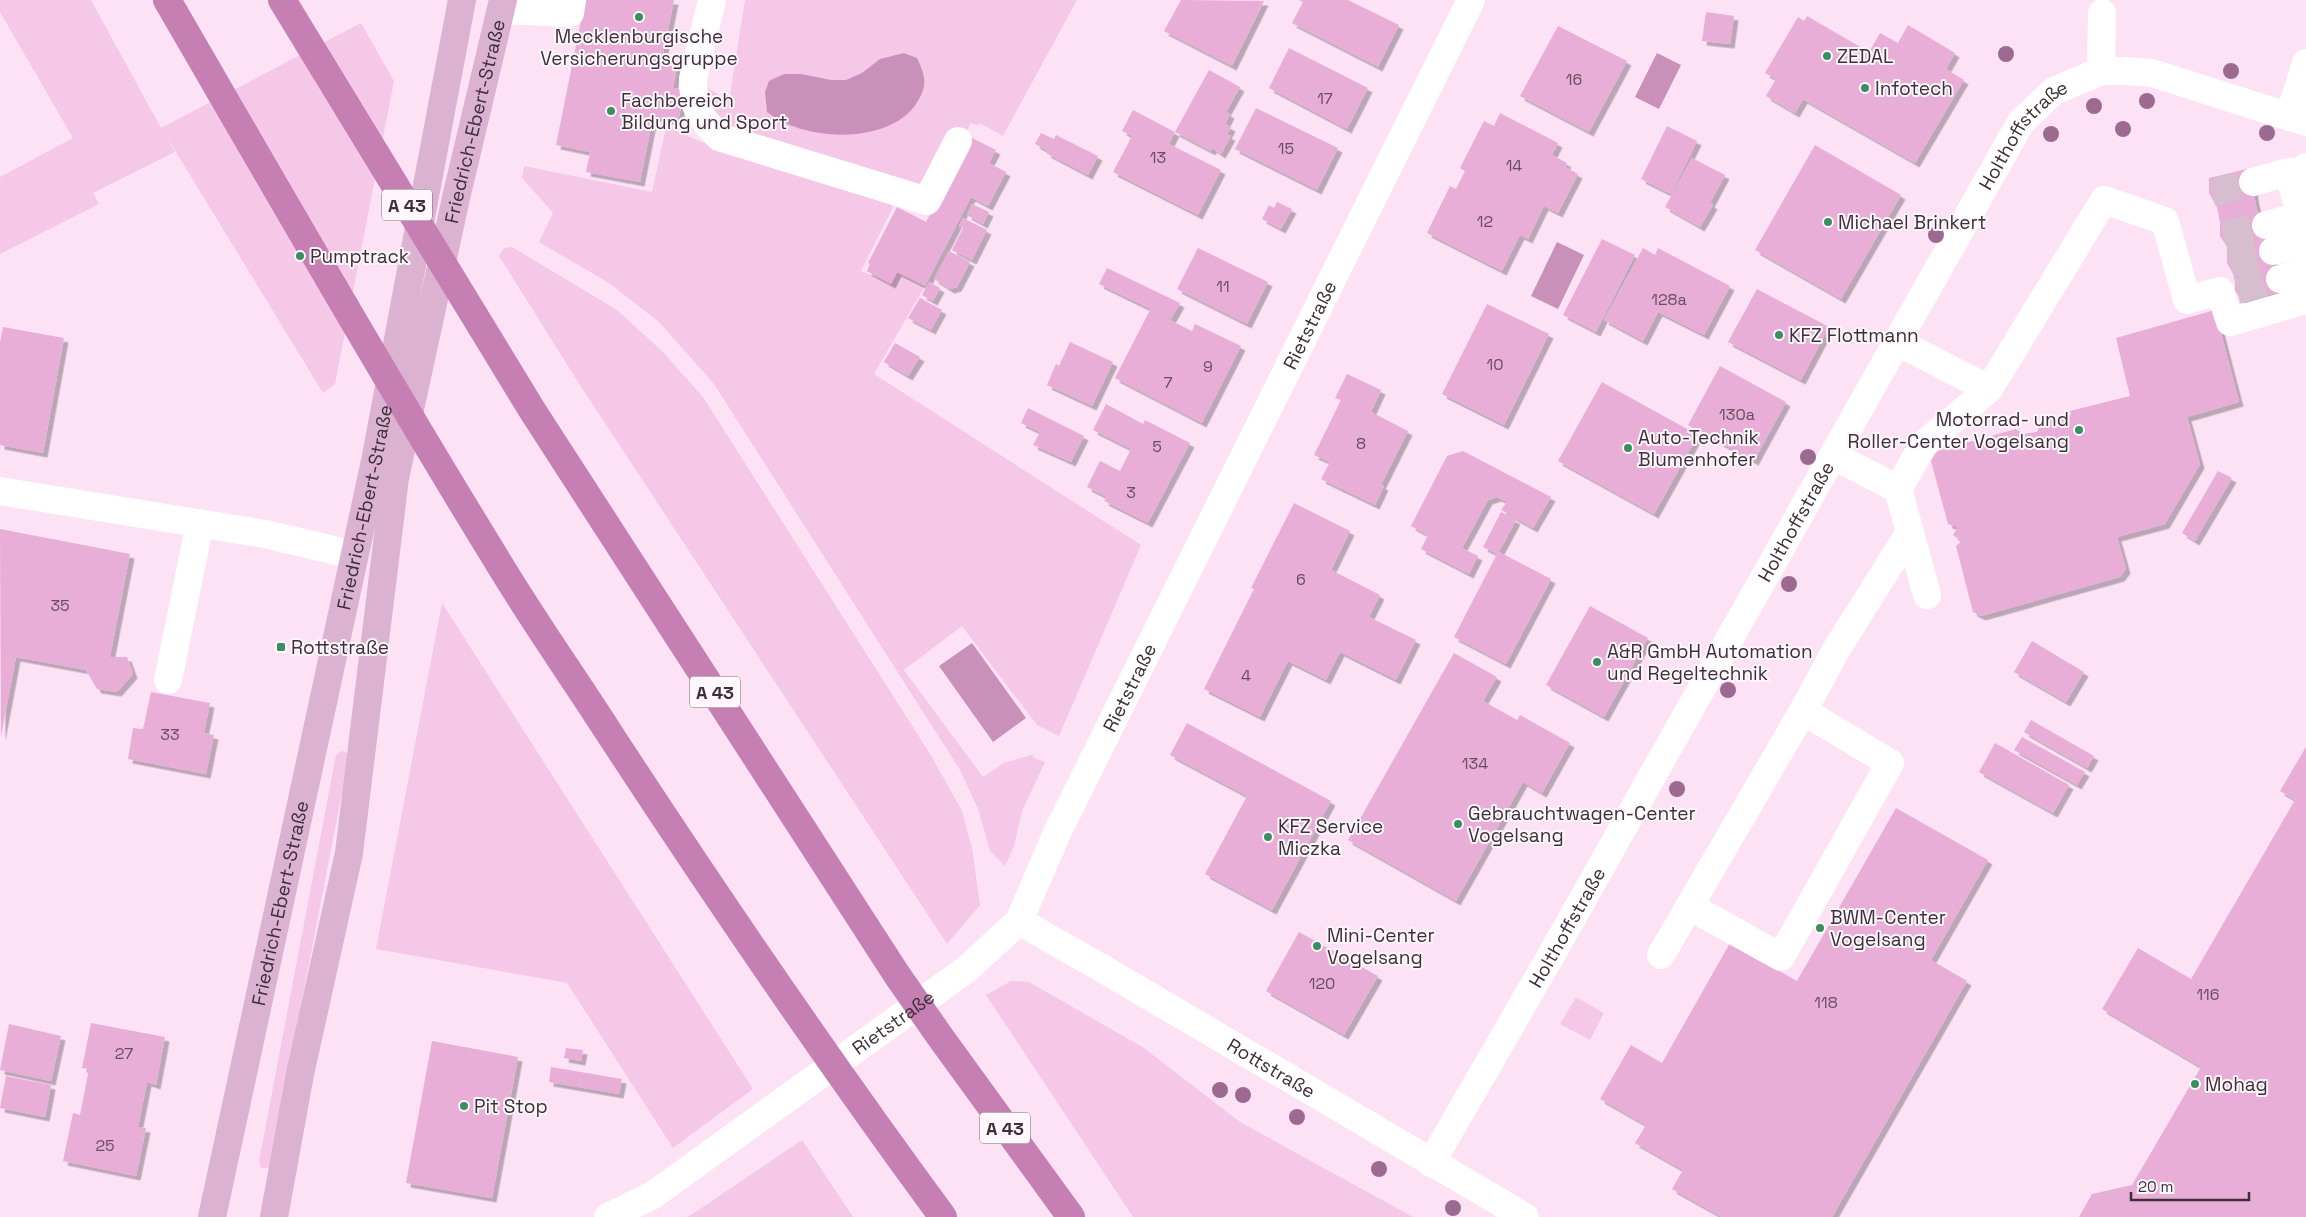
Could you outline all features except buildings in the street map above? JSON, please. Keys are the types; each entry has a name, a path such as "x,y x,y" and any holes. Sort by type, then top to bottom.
{"highway":[{"path":"167,0 297,224 496,559 651,797 856,1100 943,1217"},
{"name":"A 43","path":"282,0 532,410 897,975 1071,1217"}],"main road":[{"name":"Friedrich-Ebert-Straße","path":"212,1217 375,461 462,0"},
{"name":"Friedrich-Ebert-Straße","path":"274,1217 300,1074 349,853 395,478 456,198 502,5"}],"street":[{"path":"502,5 570,13 572,0"},
{"path":"712,0 693,79 693,90 698,114 719,137 927,201 958,141"},
{"name":"Rietstraße","path":"608,1217 653,1196 967,969 1018,922 1057,833 1471,0"},
{"path":"2101,71 2102,13"},
{"path":"2298,120 2306,63"},
{"name":"Holthoffstraße","path":"1430,1163 1553,952 2021,122 2054,91 2101,71 2152,73 2298,120"},
{"path":"2253,182 2297,170 2304,225 2266,225"},
{"path":"1927,595 1898,489 1923,445 1989,389 2104,200 2165,221 2187,300 2220,291 2230,322 2306,300"},
{"path":"2273,252 2306,243"},
{"path":"2280,279 2306,271"},
{"path":"1898,342 1989,389"},
{"path":"1834,456 1898,489"},
{"path":"0,491 265,534 354,555"},
{"path":"168,680 200,523"},
{"path":"1661,955 1803,712 1836,650 1910,532"},
{"path":"1689,906 1781,957 1890,763 1803,712"},
{"name":"Rottstraße","path":"1018,922 1105,970 1430,1163 1525,1217"}],"shaded area":[{"name":"Pumptrack","path":"0,0 91,0 161,128 361,23 394,81 335,384 323,393 165,134 175,152 93,193 99,204 0,254 0,177 73,138 0,12"},
{"path":"745,0 1077,0 1003,136 979,123 978,126 971,123 964,136 925,185 907,186 727,132 704,102 699,83 729,101"},
{"path":"904,53 917,58 924,76 924,87 916,104 903,118 886,127 866,133 844,135 822,133 801,129 782,122 767,112 765,92 769,81 784,74 801,74 831,80 846,80 862,73 880,59"},
{"path":"1657,53 1681,65 1659,109 1635,97"},
{"path":"666,127 719,149 885,197 893,207 861,271 891,283 897,272 925,286 874,374 1141,545 1059,736 1037,725 962,626 904,670 983,777 1004,763 1034,754 1032,757 1045,762 1022,811 1014,846 1005,866 990,851 978,809 960,770 714,384 659,322 609,283 539,242 553,213 522,178 524,166 652,192"},
{"path":"1557,242 1584,255 1558,309 1531,296"},
{"path":"512,247 617,310 662,351 703,397 932,757 962,811 972,848 980,905 947,944 578,382 499,256 504,248"},
{"path":"442,603 753,1089 673,1148 567,983 376,949"},
{"path":"972,643 1026,718 993,742 939,666"},
{"path":"341,751 347,753 348,762 271,1160 268,1168 261,1168 259,1161 336,755"},
{"path":"1011,981 1029,982 1144,1048 1240,1122 1413,1217 1133,1217 986,995"},
{"path":"1576,997 1604,1013 1590,1040 1560,1024"},
{"path":"802,1140 853,1217 687,1217 694,1213"}],"tunnel":[{"path":"2212,193 2253,182"},
{"path":"2224,235 2266,225"},
{"path":"2230,263 2273,251"},
{"path":"2237,290 2280,279"}],"place":[{"name":"Mecklenburgische Versicherungsgruppe","path":"639,17"},
{"name":"ZEDAL","path":"1827,56"},
{"name":"Infotech","path":"1865,88"},
{"name":"Fachbereich Bildung und Sport","path":"611,111"},
{"name":"Michael Brinkert","path":"1828,222"},
{"name":"Pumptrack","path":"300,256"},
{"name":"KFZ Flottmann","path":"1779,335"},
{"name":"Motorrad- und Roller-Center Vogelsang","path":"2079,430"},
{"name":"Auto-Technik Blumenhofer","path":"1628,448"},
{"name":"Rottstraße","path":"281,647"},
{"name":"A&R GmbH Automation und Regeltechnik","path":"1597,662"},
{"name":"Gebrauchtwagen-Center Vogelsang","path":"1458,824"},
{"name":"KFZ Service Miczka","path":"1268,837"},
{"name":"BWM-Center Vogelsang","path":"1820,928"},
{"name":"Mini-Center Vogelsang","path":"1317,946"},
{"name":"Mohag","path":"2195,1084"},
{"name":"Pit Stop","path":"464,1106"}]}
